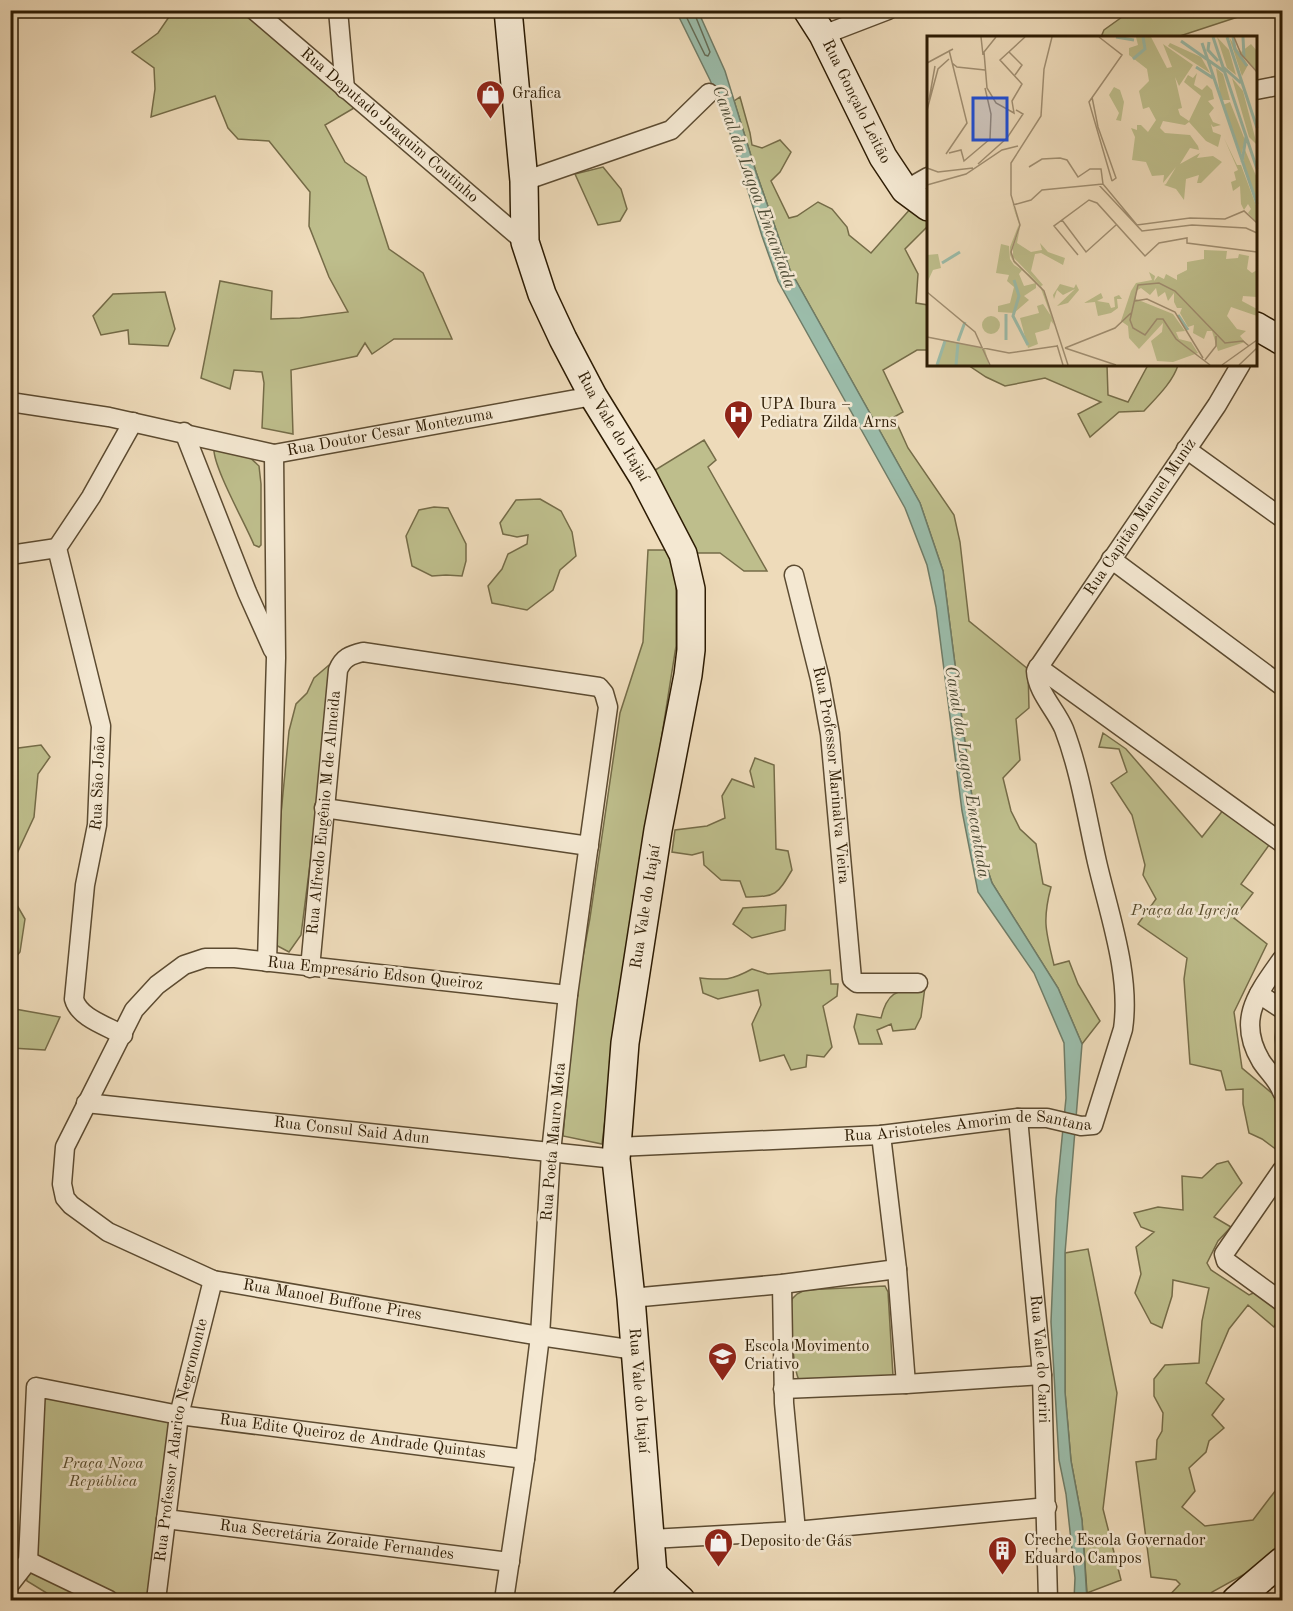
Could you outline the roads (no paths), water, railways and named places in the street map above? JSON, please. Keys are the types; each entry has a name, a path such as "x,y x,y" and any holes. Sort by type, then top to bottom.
{"main road":[{"name":"Rua Vale do Itajaí","path":"508,10 524,181 525,242 542,294 593,396 643,477 668,525 682,554 691,589 691,650 688,675 658,830 625,1043 617,1153 653,1574"},
{"name":"Rua Gonçalo Leitão","path":"807,10 823,36 883,157 905,190 927,206"},
{"path":"1236,1600 1282,1561"},
{"path":"626,1600 653,1574 681,1600"}],"street":[{"name":"Rua Deputado Joaquim Coutinho","path":"254,10 525,242"},
{"path":"338,10 345,89"},
{"path":"823,36 888,10"},
{"path":"1257,90 1282,85"},
{"path":"524,181 671,130 709,93"},
{"path":"905,190 927,178"},
{"name":"Rua Capitão Manuel Muniz","path":"1038,667 1240,366"},
{"name":"Rua Doutor Cesar Montezuma","path":"10,402 184,432 274,454 593,396"},
{"path":"10,555 57,548 91,497 133,422"},
{"path":"184,432 247,592 276,658"},
{"path":"1186,449 1282,518"},
{"path":"267,962 276,658 274,454"},
{"name":"Rua São João","path":"57,548 101,726 97,825 85,885 74,999 75,1004 84,1014 123,1035"},
{"path":"1111,559 1282,686"},
{"name":"Rua Professor Marinalva Vieira","path":"794,575 820,679 830,734 852,979 857,983 918,983"},
{"name":"Rua Poeta Mauro Mota","path":"342,660 363,651 599,687 604,693 608,707 568,995 551,1152 540,1336 504,1600"},
{"name":"Rua Alfredo Eugênio M de Almeida","path":"310,968 338,670 342,660"},
{"path":"1038,667 1282,843"},
{"name":"Rua Aristoteles Amorim de Santana","path":"617,1153 881,1135 1018,1118 1047,1118 1081,1126 1093,1125 1106,1088 1125,1015 1121,965 1077,773 1063,727 1037,679 1038,667"},
{"path":"324,808 590,846"},
{"name":"Rua Empresário Edson Queiroz","path":"123,1035 135,1010 145,997 184,965 205,958 235,958 568,995"},
{"path":"1282,959 1254,1002 1250,1017 1250,1036 1255,1051 1280,1085 1282,1092"},
{"path":"1259,994 1282,1010"},
{"path":"86,1102 123,1035"},
{"name":"Rua Consul Said Adun","path":"86,1102 551,1152 617,1153"},
{"name":"Rua Manoel Buffone Pires","path":"86,1102 65,1147 62,1184 65,1198 108,1232 213,1280 635,1350"},
{"name":"Rua Vale do Cariri","path":"1018,1118 1042,1375 1048,1600"},
{"path":"881,1135 897,1269 906,1384"},
{"path":"1282,1170 1225,1252 1226,1261 1282,1302"},
{"path":"631,1298 782,1284 897,1269"},
{"name":"Rua Professor Adarico Negromonte","path":"156,1600 179,1415 213,1280"},
{"path":"782,1284 783,1389 796,1531"},
{"path":"783,1389 1042,1375"},
{"name":"Rua Edite Queiroz de Andrade Quintas","path":"28,1560 36,1388 179,1415 525,1459"},
{"path":"651,1539 796,1531 1047,1507"},
{"name":"Rua Secretária Zoraide Fernandes","path":"165,1519 510,1562"},
{"path":"10,1584 28,1560 109,1600"}],"water":[{"name":"Canal da Lagoa Encantada","path":"676,11 698,11 725,71 756,172 790,270 920,503 943,571 974,813 983,856 992,883 1058,988 1082,1044 1065,1253 1065,1392 1071,1461 1082,1520 1087,1600 1074,1600 1075,1578 1066,1494 1059,1460 1051,1322 1056,1199 1066,1098 1064,1043 1034,973 978,892 962,811 936,607 927,565 905,508 778,281 725,117 710,80"}],"place":[{"name":"Grafica","path":"491,120"},
{"name":"UPA Ibura – Pediatra Zilda Arns","path":"739,440"},
{"name":"Escola Movimento Criativo","path":"723,1382"},
{"name":"Deposito de Gás","path":"719,1568"},
{"name":"Creche Escola Governador Eduardo Campos","path":"1003,1576"}],"park label":[{"name":"Praça da Igreja","path":"1185,911"},
{"name":"Praça Nova República","path":"103,1473"}]}
